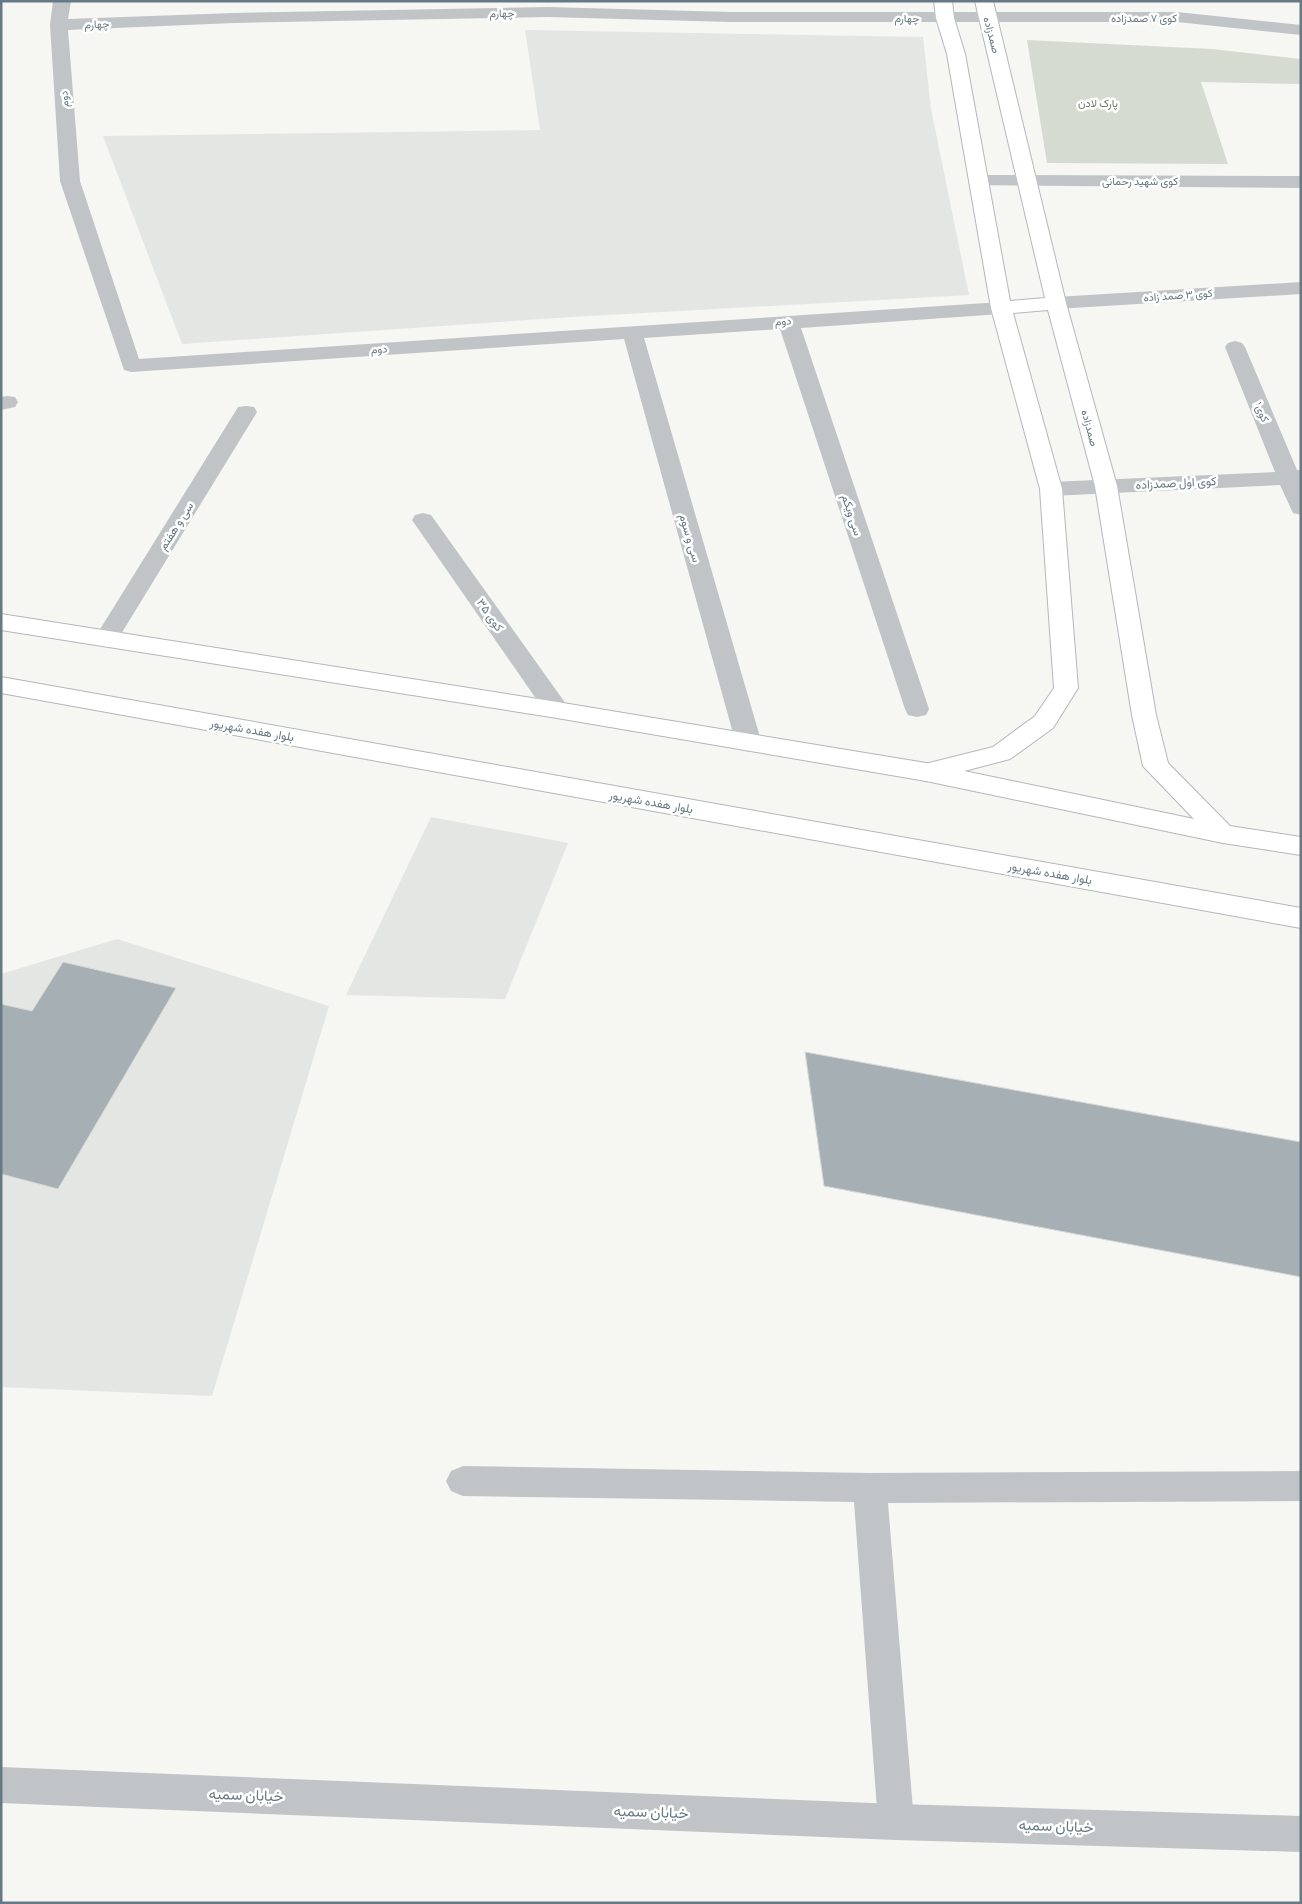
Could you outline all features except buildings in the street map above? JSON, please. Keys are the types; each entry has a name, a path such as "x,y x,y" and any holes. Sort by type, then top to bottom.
{"main road":[{"path":"926,772 1001,753 1044,722 1066,688 1050,489 1001,308 956,54 944,10"},
{"name":"صمدزاده","path":"985,10 1056,303 1106,486 1144,715 1156,766 1224,834"},
{"path":"1001,308 1056,303"},
{"path":"1,622 557,710 749,744 926,772 1224,834 1301,846"},
{"name":"بلوار هفده شهریور","path":"1,686 1301,918"}],"street":[{"name":"دوم","path":"62,1 59,25 70,181 131,366 632,331 1001,308"},
{"name":"چهارم","path":"59,25 234,10 548,7 985,10"},
{"name":"کوی ۷ صمدزاده","path":"985,10 1173,9 1301,30"},
{"name":"کوی شهید رحمانی","path":"979,181 1301,182"},
{"name":"کوی ۳ صمد زاده","path":"1056,303 1301,288"},
{"name":"سی ویکم","path":"788,321 917,708"},
{"name":"سی و سوم","path":"632,331 749,744"},
{"name":"کوی۱","path":"1235,347 1295,478 1301,508"},
{"name":"سی و هفتم","path":"106,639 246,412"},
{"name":"کوی اول صمدزاده","path":"1050,489 1295,478"},
{"name":"کوی ۳۵","path":"423,520 557,710"},
{"path":"463,1481 870,1488 1301,1486"},
{"path":"870,1488 896,1822"},
{"name":"خیابان سمیه","path":"1,1785 896,1822 1301,1835"}],"shaded area":[{"path":"525,30 923,37 931,109 969,295 571,317 182,344 103,136 540,130"},
{"path":"431,817 568,843 505,999 346,995"},
{"path":"117,939 329,1006 212,1396 1,1387 1,974"}],"green space":[{"name":"پارک لادن","path":"1027,40 1212,49 1301,59 1301,84 1201,82 1228,164 1047,163"}]}
